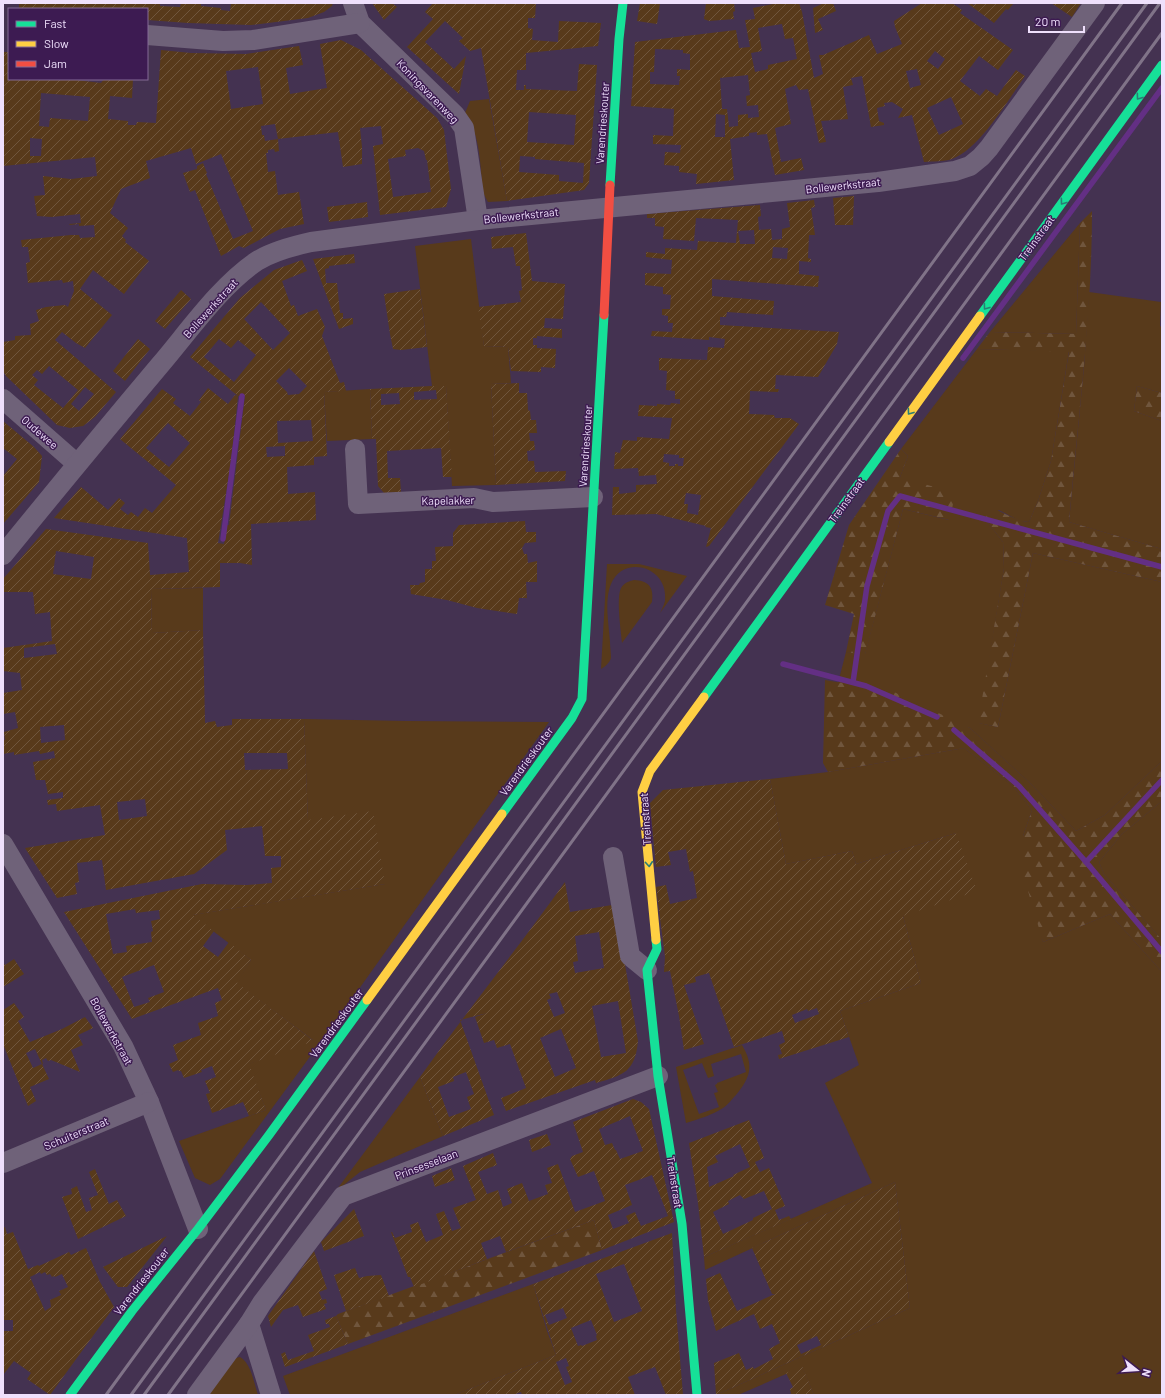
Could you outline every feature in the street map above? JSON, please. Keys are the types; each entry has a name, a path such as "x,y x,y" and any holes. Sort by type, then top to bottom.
{"street":[{"name":"Koningsvarenweg","path":"353,3 360,22 455,115 464,128 478,220"},
{"name":"Varendrieskouter","path":"70,1395 132,1310 198,1229 274,1129 572,718 582,699 585,674 609,207 619,39 623,3"},
{"name":"Bollewerkstraat","path":"3,555 77,464 212,304 236,278 259,260 294,246 312,242 478,220 878,182 955,171 970,166 989,148 1095,3"},
{"path":"148,35 222,40 253,40 360,22"},
{"name":"Treinstraat","path":"697,1395 682,1224 658,1076 647,970 657,949 642,792 650,770 1162,65"},
{"name":"Oudewee","path":"3,400 77,464"},
{"name":"Kapelakker","path":"355,449 358,504 474,498 494,502 593,497"},
{"name":"Bollewerkstraat","path":"3,844 123,1046 149,1102 198,1229"},
{"path":"613,857 630,956 647,970"},
{"name":"Prinsesselaan","path":"197,1395 249,1324 262,1303 343,1196 658,1076"},
{"name":"Schuiterstraat","path":"3,1163 149,1102"},
{"path":"249,1324 271,1395"}],"green space":[{"path":"19,3 160,3 160,6 180,7 181,3 201,3 201,6 221,8 221,10 230,11 231,3 333,3 332,6 324,12 308,18 251,25 148,20 148,8 19,8"},
{"path":"372,3 392,3 397,7 384,20"},
{"path":"433,3 536,3 535,18 528,18 528,28 533,29 532,40 558,42 559,21 601,23 598,46 526,53 526,70 517,70 516,90 524,90 524,85 526,85 526,89 577,91 579,64 597,65 589,183 584,190 507,201 481,48 470,51 459,41 463,38 445,21 425,42 454,69 466,56 459,94 407,47 433,19 425,12","holes":["529,112 576,115 574,145 527,142","520,156 535,157 535,159 584,163 583,183 559,181 559,175 519,172"]},
{"path":"640,3 660,3 657,24 637,21"},
{"path":"706,3 734,3 734,19 709,21 704,19"},
{"path":"778,3 799,3 814,78 823,74 819,55 823,55 869,35 877,54 902,44 894,21 922,3 952,3 962,10 960,13 1013,50 998,70 979,56 960,81 980,96 986,89 997,96 1016,70 1025,76 993,123 973,145 962,154 952,159 924,162 912,115 898,118 903,109 892,102 884,103 885,106 877,108 879,121 884,123 884,125 871,127 862,76 851,78 853,85 843,87 848,119 821,121 826,142 819,143 808,89 799,90 796,85 785,89 791,124 775,128 781,162 801,158 804,170 775,175 767,134 757,135 757,132 749,133 749,136 730,139 734,180 696,184 697,174 679,172 679,166 664,165 665,152 680,153 681,145 653,144 653,135 673,136 674,109 631,106 635,42 736,30 739,48 750,47 745,20 755,19 753,8","holes":["782,24 785,39 793,38 797,59 768,65 768,69 755,72 751,53 762,51 758,28","655,49 683,50 683,53 690,54 690,70 677,69 677,76 680,76 679,85 650,84 650,72 654,72","935,51 945,59 938,69 927,61","917,69 921,85 910,88 906,71","748,75 750,95 746,96 747,106 758,105 759,117 748,118 748,114 738,115 738,126 729,127 727,109 722,109 720,78","951,97 963,124 939,135 927,108","716,114 725,115 725,137 715,137"]},
{"path":"824,3 833,3 836,11 818,19 823,30 815,33 813,8"},
{"path":"967,3 974,5 976,3 1014,3 1008,10 1006,9 994,23"},
{"path":"1051,3 1081,3 1072,17"},
{"path":"341,40 361,50 437,118 444,130 451,189 446,207 380,215 373,146 383,144 381,126 360,128 362,164 343,167 338,132 278,139 279,151 275,152 274,149 268,150 268,153 266,153 268,172 275,171 278,195 299,192 304,224 280,229 244,248 239,246 221,256 195,190 190,192 183,173 197,169 197,166 203,163 207,173 206,174 233,239 253,231 221,154 196,164 191,148 146,161 150,178 121,189 110,213 128,228 122,236 126,240 125,242 149,261 124,294 93,270 80,289 112,315 85,348 62,332 55,340 116,392 95,417 83,426 70,428 57,425 6,376 3,371 3,342 15,340 15,336 31,335 30,324 39,321 36,310 46,307 65,305 68,307 74,291 73,281 63,283 62,280 28,283 26,263 30,262 28,247 22,247 21,240 71,235 79,235 80,238 95,237 94,225 79,226 79,224 69,224 81,223 80,214 52,217 37,216 34,196 45,195 43,176 71,179 97,176 95,157 3,166 3,52 8,52 8,80 76,80 101,83 103,80 133,80 132,98 110,96 108,119 128,121 128,125 136,125 137,122 156,123 161,50 191,53 246,54 299,46 303,65 286,68 290,94 327,88 320,44","holes":["258,67 263,104 231,109 226,71","41,93 90,97 88,121 50,118 49,127 39,126","275,124 278,139 265,141 264,135 262,135 261,126","30,138 42,139 41,156 30,156","418,148 424,151 427,160 431,192 393,197 388,159 406,156 405,150","49,366 78,390 63,408 34,385 38,380 32,375 37,370 42,374","85,387 94,394 79,411 71,404"]},
{"path":"489,99 507,201 488,202 483,193 477,141 465,113 470,101"},
{"path":"854,196 853,225 835,225 833,198"},
{"path":"814,200 815,207 811,208 815,235 809,235 808,258 811,259 811,262 799,261 799,274 819,276 818,287 712,279 712,296 774,301 773,315 727,312 726,317 720,317 720,325 839,332 837,344 818,377 776,375 775,389 779,389 778,392 750,391 749,414 774,415 775,418 790,418 799,424 709,546 706,547 711,528 705,527 706,526 656,514 612,515 613,487 619,487 619,494 636,492 636,485 657,484 656,475 639,476 638,468 614,469 615,452 620,453 623,440 637,441 637,437 669,439 672,418 638,416 639,405 657,406 657,404 680,404 680,399 675,399 675,391 666,390 667,371 659,370 659,358 707,360 708,347 724,348 725,339 709,337 709,340 651,336 652,331 672,332 673,323 668,323 668,316 662,315 662,309 670,309 671,295 663,294 663,287 645,285 645,273 671,274 672,260 646,257 646,252 665,254 665,248 697,250 698,241 736,243 738,220 696,218 694,241 663,239 664,227 655,226 655,218 647,218 647,214 760,205 761,216 758,217 759,230 771,229 772,240 782,239 782,229 790,227 787,203","holes":["754,230 755,244 740,244 738,231","773,247 788,248 787,259 772,258","664,454 679,455 679,458 684,458 683,466 678,466 678,464 675,464 675,466 669,466 669,463 663,462","686,493 701,495 698,515 687,513 688,504 684,504"]},
{"path":"367,202 368,217 329,222 327,207"},
{"path":"1092,211 1090,289 1069,522 1162,549 1162,582 1033,553 998,727 978,723 1004,568 1003,542 985,519 991,508 1019,520 1029,522 1038,501 1051,461 1069,352 977,349 990,332 1076,334 1080,223"},
{"path":"1080,223 1076,334 990,332"},
{"path":"526,233 532,281 565,284 563,319 545,318 544,328 562,329 562,338 537,336 537,338 533,338 533,345 537,345 537,348 556,349 555,368 541,367 541,372 511,371 508,347 484,346 478,307 521,302 519,291 522,290 520,266 516,266 513,247 492,249 491,237"},
{"path":"471,239 484,346 508,347 511,383 491,384 496,485 452,486 446,386 432,386 415,246"},
{"path":"354,254 355,263 329,266 329,268 325,269 326,283 337,283 340,313 343,313 343,319 353,318 353,324 339,329 313,259"},
{"path":"302,260 307,271 282,281 291,306 294,305 298,316 317,309 325,327 322,336 340,383 344,382 346,391 324,392 327,456 314,457 314,465 287,467 288,494 315,492 316,520 251,524 252,565 240,563 220,563 220,587 151,589 152,633 203,630 205,723 215,721 217,727 232,725 232,719 304,719 308,820 373,811 385,884 193,915 214,931 203,946 218,957 229,942 251,960 237,983 314,1041 249,1064 266,1110 249,1116 243,1102 212,1113 206,1094 210,1093 205,1081 216,1077 212,1066 201,1070 202,1072 184,1078 181,1071 178,1070 173,1072 169,1064 178,1060 173,1045 201,1035 198,1023 218,1016 215,1003 222,1000 218,988 132,1019 64,912 202,884 247,885 272,883 271,868 281,867 281,856 265,856 262,826 225,830 227,850 194,874 106,890 102,860 77,863 79,882 75,883 77,894 57,898 25,848 105,835 100,805 57,811 56,804 48,805 47,800 63,798 63,792 48,794 45,780 36,780 33,762 55,758 54,751 40,754 39,751 14,755 14,752 3,754 3,740 5,740 4,732 18,728 15,712 3,714 3,693 22,690 20,673 3,671 3,648 52,641 50,612 35,614 33,592 3,592 3,579 46,529 148,543 150,575 189,572 187,538 54,518 81,487 108,510 119,498 125,503 120,509 128,515 131,512 138,517 145,508 152,513 176,485 120,439 162,389 176,399 173,403 190,416 201,402 199,400 208,388 228,404 235,395 238,396 190,357 240,298 274,270","holes":["261,302 290,333 273,350 244,319","219,339 231,348 238,340 256,355 234,382 204,357","289,368 307,386 299,394 288,395 276,381","238,396 245,396 229,525 227,525 224,544 218,543 231,462","311,420 313,441 278,443 277,421","168,423 190,443 169,467 146,448","285,446 285,456 267,457 266,447","56,551 94,557 91,579 53,574","55,644 57,654 24,658 24,648","64,725 65,740 41,743 40,727","244,753 287,753 288,769 245,770","145,799 147,816 119,820 117,802","135,909 136,913 159,910 160,919 151,921 153,931 151,932 152,942 126,946 127,952 113,954 106,914","154,965 164,992 148,998 150,1002 134,1007 122,977"]},
{"path":"420,289 427,347 401,350 393,349 384,294"},
{"path":"181,290 191,299 165,329 155,321"},
{"path":"1089,292 1161,302 1160,326 1162,327 1162,393 1137,386 1134,411 1162,421 1162,549 1069,522 1084,367"},
{"path":"138,339 150,349 125,381 113,371"},
{"path":"977,349 1069,351 1051,461 1038,501 1029,522 1020,521 999,510 985,519 1003,542 1004,568 979,723 998,727 1033,553 1162,582 1162,761 1105,815 1076,831 1030,783 970,728 838,683 846,652 865,654 903,509 949,520 900,477 908,456 901,449"},
{"path":"519,383 519,393 527,393 528,410 530,411 531,420 536,420 537,433 529,433 530,441 534,441 535,450 527,451 528,461 534,461 535,472 566,471 565,481 496,485 491,384"},
{"path":"446,386 452,477 443,477 441,448 387,451 388,478 400,478 401,492 384,493 378,486 376,439 372,439 370,389","holes":["436,390 437,399 414,400 414,392","399,393 400,404 381,405 381,394"]},
{"path":"1137,386 1162,393 1162,421 1134,411"},
{"path":"370,389 372,439 327,441 324,392"},
{"path":"3,421 34,447 42,456 39,482 3,524 3,476 17,459 3,448"},
{"path":"901,449 908,456 900,477 955,493 950,520 903,509 865,655 846,652 854,614 825,605 849,525"},
{"path":"525,521 526,532 536,532 536,542 525,543 522,548 524,554 527,554 528,563 537,561 537,582 526,582 527,598 519,598 517,614 477,608 447,600 411,594 410,585 419,585 420,583 425,582 425,569 432,569 432,561 436,561 435,547 453,546 453,533 459,525"},
{"path":"607,564 639,564 687,576 660,613 665,601 664,589 660,579 653,572 644,568 634,567 625,569 617,575 611,584 608,598 611,658 610,661 601,669"},
{"path":"634,580 647,583 652,592 652,602 622,643 619,607 620,593 621,588 624,585"},
{"path":"203,588 203,630 152,633 151,589"},
{"path":"825,680 894,692 970,728 1030,783 1076,831 1105,815 1162,761 1162,801 1122,834 1099,862 1104,874 1162,940 1162,972 1110,914 1043,942 1023,874 1023,836 1032,810 1012,785 964,748 828,772 823,763"},
{"path":"304,719 549,722 334,1024 220,1179 210,1185 195,1178 179,1141 266,1110 248,1064 313,1040 236,983 251,960 192,915 385,884 308,820"},
{"path":"964,748 1012,785 1032,810 1023,836 1043,942 1110,914 1162,972 1162,1395 814,1395 802,1367 738,1395 716,1395 910,1308 895,1182 705,1270 704,1257 872,1183 825,1083 859,1065 840,1011 921,983 903,916 956,833 856,864 852,851 786,864 770,779 828,772"},
{"path":"770,779 786,864 852,851 856,864 956,833 977,891 903,916 921,983 840,1011 849,1037 779,1059 778,1055 782,1054 779,1045 785,1042 782,1031 734,1047 709,973 695,977 696,982 684,985 704,1044 684,1050 670,971 664,972 665,957 656,887 666,885 670,904 697,898 693,871 690,872 686,849 668,852 671,865 656,867 650,803 663,790","holes":["817,1008 819,1014 795,1023 792,1015 807,1009 808,1011"]},
{"path":"1162,801 1162,940 1104,874 1099,862 1122,834"},
{"path":"565,882 570,912 612,905 612,888 638,1041 634,1060 626,1071 596,1083 595,1080 506,1111 501,1098 526,1088 510,1044 497,1048 494,1040 484,1043 475,1017 487,1013 462,1019","holes":["599,932 604,968 575,973 573,962 578,961 575,936","557,992 565,1013 554,1017 547,1000 551,998 549,994","618,1001 626,1053 601,1057 592,1006","561,1029 576,1068 555,1077 540,1038"]},
{"path":"14,959 24,974 3,987 3,962 5,965"},
{"path":"14,1003 24,1017 18,1021 30,1042 62,1029 85,1017 93,1028 78,1035 83,1045 71,1050 80,1072 51,1060 48,1061 46,1058 42,1060 42,1064 49,1079 30,1087 36,1101 28,1106 3,1044 3,1010","holes":["35,1049 42,1064 33,1068 26,1053"]},
{"path":"461,1022 494,1115 443,1136 420,1077","holes":["466,1072 474,1094 467,1097 471,1109 449,1117 438,1087 454,1081 453,1077"]},
{"path":"742,1045 748,1059 749,1071 748,1077 741,1089 727,1105 710,1115 686,1123 676,1067","holes":["741,1054 746,1072 717,1083 715,1085 718,1092 714,1093 719,1107 699,1114 683,1070 702,1063 708,1078 714,1076 711,1064"]},
{"path":"420,1077 443,1136 360,1172 335,1192"},
{"path":"633,1099 641,1102 649,1109 674,1222 602,1250 594,1220 506,1252 500,1236 481,1243 487,1259 414,1287 410,1277 408,1277 391,1232 395,1238 412,1232 410,1225 418,1222 426,1242 443,1235 436,1214 444,1211 452,1231 461,1228 453,1208 476,1200 463,1166 493,1153 497,1165 478,1172 487,1194 498,1190 503,1207 512,1203 507,1189 522,1183 529,1201 548,1194 545,1185 552,1183 547,1168 558,1164 575,1212 605,1201 594,1171 578,1177 570,1159 572,1156 583,1152 573,1122","holes":["630,1116 643,1151 620,1159 612,1143 605,1145 599,1129","652,1175 668,1216 641,1226 635,1212 626,1216 629,1223 613,1229 608,1215 632,1205 625,1185"]},
{"path":"749,1120 764,1158 755,1162 760,1172 769,1168 785,1206 775,1210 779,1220 789,1216 791,1219 704,1257 689,1143","holes":["740,1144 750,1167 709,1187 707,1167 718,1162 715,1156","764,1191 772,1209 723,1234 713,1212 729,1204 728,1201 740,1195 744,1199"]},
{"path":"547,1134 551,1145 532,1152 529,1140"},
{"path":"451,1168 455,1180 435,1187 432,1176"},
{"path":"95,1169 109,1204 117,1200 126,1216 78,1239 62,1197 72,1194 71,1189 77,1186 86,1212 92,1210 89,1198 98,1195 89,1172"},
{"path":"895,1182 910,1308 716,1395 714,1363 739,1353 746,1370 753,1367 754,1369 773,1359 769,1349 780,1343 772,1324 760,1329 754,1314 716,1331 708,1300 706,1279 720,1273 737,1311 775,1294 772,1294 752,1248","holes":["817,1336 821,1345 801,1354 797,1345"]},
{"path":"354,1209 364,1236 324,1251 321,1242"},
{"path":"594,1220 602,1250 348,1344 336,1316 338,1314"},
{"path":"5,1227 7,1234 13,1232 28,1269 38,1265 39,1266 69,1252 71,1255 86,1248 100,1282 114,1307 50,1395 27,1379 31,1373 14,1361 3,1375 3,1331 13,1331 13,1320 3,1320 3,1228","holes":["40,1272 41,1274 45,1272 47,1275 50,1274 52,1277 62,1274 68,1287 59,1291 61,1295 50,1300 51,1307 45,1311 30,1277"]},
{"path":"672,1233 676,1310 683,1395 666,1395 655,1367 628,1377 635,1395 522,1395 521,1392 513,1395 454,1395 556,1355 533,1284","holes":["624,1264 642,1311 614,1322 596,1274","563,1308 567,1318 549,1325 545,1315","591,1320 597,1335 597,1340 582,1346 578,1346 571,1328","566,1358 569,1366 566,1367 572,1382 565,1385 556,1362"]},
{"path":"167,1236 127,1287 118,1287 103,1267"},
{"path":"314,1251 327,1289 319,1292 322,1300 326,1299 327,1303 324,1304 326,1309 303,1317 298,1305 283,1310 271,1327 268,1316"},
{"path":"355,1268 359,1278 381,1275 389,1296 346,1311 334,1275"},
{"path":"533,1284 556,1355 454,1395 290,1395 283,1376"},
{"path":"336,1316 348,1344 285,1367 281,1354 285,1352 288,1360 314,1351 308,1335 330,1327 329,1324 326,1324 325,1320"},
{"path":"240,1357 249,1368 258,1395 206,1395 236,1358"},
{"path":"802,1366 814,1395 790,1395 790,1389 793,1387 786,1373"}],"waterway":[{"path":"963,358 1162,88"},
{"path":"223,539 242,396"},
{"path":"853,682 867,586 888,511 900,496 1162,567"},
{"path":"783,664 866,686 937,717"},
{"path":"954,730 1019,786 1086,862"},
{"path":"1162,780 1086,862 1162,952"}],"railway":[{"path":"106,1395 1122,3"},
{"path":"131,1395 1147,3"},
{"path":"144,1395 1160,3"},
{"path":"168,1395 1162,33"}],"traffic: fast":[{"path":"610,185 619,39 623,3"},
{"path":"980,316 1162,65"},
{"path":"502,814 572,718 582,699 604,315"},
{"path":"704,697 889,442"},
{"path":"656,940 657,949 647,970 658,1076 682,1224 697,1395"},
{"path":"70,1395 132,1311 198,1229 269,1135 367,1000"}],"traffic: slow":[{"path":"889,442 980,316"},
{"path":"656,940 642,792 650,771 704,697"},
{"path":"367,1000 502,814"}],"traffic: jam":[{"path":"604,315 610,185"}]}
